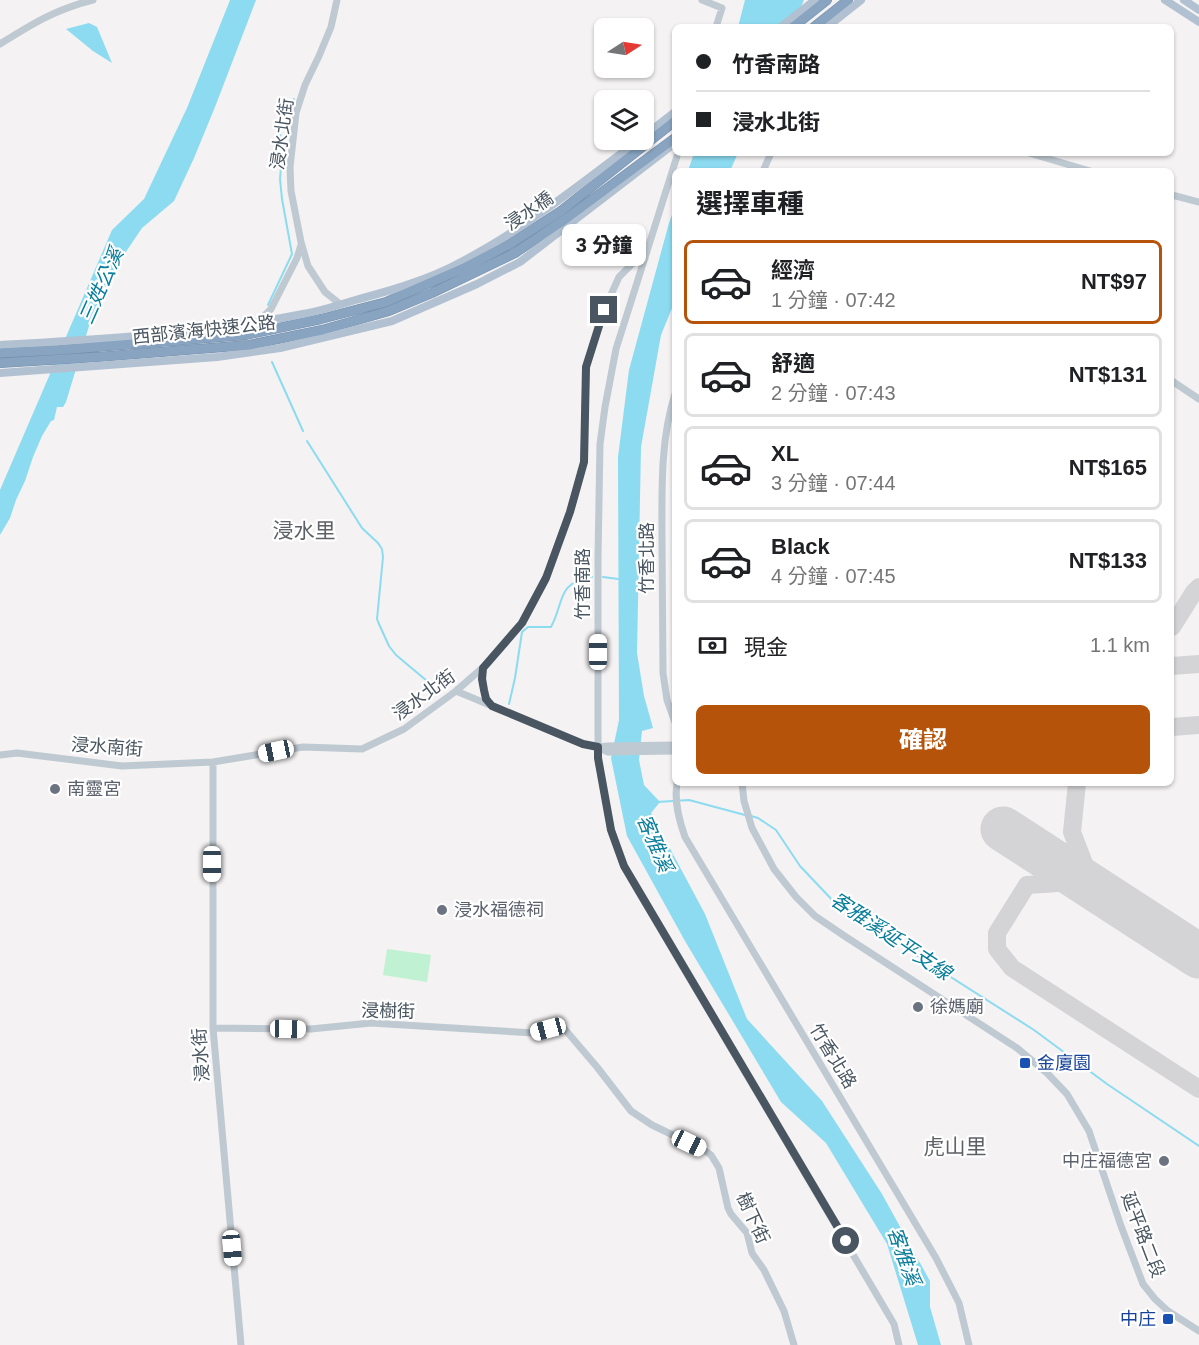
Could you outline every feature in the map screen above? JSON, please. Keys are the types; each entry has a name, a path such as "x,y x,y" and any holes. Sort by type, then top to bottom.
{"highway":[{"path":"797,24 827,0"},
{"path":"818,24 848,0"},
{"name":"浸水橋","path":"386,302 466,267 510,244 561,211 672,124"},
{"name":"浸水橋","path":"386,302 432,293 515,253 567,218 672,140"},
{"name":"西部濱海快速公路","path":"58,350 245,335 386,302"},
{"name":"西部濱海快速公路","path":"58,350 91,358 249,345 322,330 386,302"},
{"path":"0,353 58,350"},
{"path":"0,363 58,350"}],"main road":[{"path":"785,24 815,0"},
{"path":"830,24 861,0"},
{"path":"1165,0 1199,22"},
{"path":"1184,0 1199,10"},
{"path":"654,128 672,114"},
{"name":"浸水橋","path":"0,373 216,357 280,348 392,321 477,284 520,262 672,146"},
{"name":"浸水橋","path":"386,302 420,280 461,262 503,238 626,150"},
{"path":"0,345 58,350 105,339 160,335 258,322 305,314 340,304 386,302"}],"street":[{"path":"0,44 56,11 93,0"},
{"name":"浸水北街","path":"338,0 331,27 304,85 296,113 290,167 291,191 308,266 325,292 340,304"},
{"path":"702,0 722,8 717,24"},
{"path":"1039,156 1080,168"},
{"name":"竹香南路","path":"672,172 616,349 600,444 598,758 611,830 624,866 894,1324 899,1345"},
{"path":"1174,196 1199,202"},
{"path":"258,322 272,309 297,258 301,242"},
{"name":"浸水北街","path":"213,762 303,747 362,749 404,729 456,691 483,668 522,623 546,578 570,512 584,462 586,367 604,310 619,277 634,262 645,258"},
{"path":"1174,382 1199,399"},
{"name":"竹香北路","path":"672,408 662,471 662,504 663,673 667,700 672,714"},
{"path":"483,668 482,679 486,699 492,706"},
{"path":"456,691 583,744 608,749 672,751"},
{"path":"608,749 672,745"},
{"name":"浸水南街","path":"0,755 17,753 122,766 213,762"},
{"name":"浸水街","path":"213,762 213,1028 241,1345"},
{"name":"竹香北路","path":"676,786 677,809 685,837 936,1258 959,1303 969,1345"},
{"name":"延平路二段","path":"742,786 752,828 774,868 796,897 815,915 846,937 1017,1048 1047,1073 1066,1094 1089,1131 1143,1284 1168,1311 1199,1331"},
{"name":"浸樹街","path":"213,1028 311,1029 371,1023 534,1033 562,1026"},
{"name":"樹下街","path":"562,1026 631,1111 660,1129 704,1150 716,1161 728,1208 747,1233 752,1253 764,1270 784,1311 794,1345"}],"green space":[{"path":"387,949 431,955 427,982 383,975"}],"water":[{"name":"三姓公溪","path":"230,0 256,0 194,158 174,201 142,228 115,268 89,326 66,402 63,407 57,407 54,420 42,436 10,518 0,535 0,490 112,230 144,199 187,108"},
{"path":"745,0 804,0 793,24 739,24"},
{"path":"89,23 97,27 112,63 66,29"},
{"path":"693,156 737,156 731,168 689,168"},
{"name":"客雅溪","path":"672,215 672,308 661,335 641,447 637,653 644,696 653,728 642,731 639,760 644,785 660,802 651,813 705,914 747,1019 822,1101 882,1194 930,1281 930,1307 941,1345 918,1345 887,1244 826,1143 781,1102 685,941 627,836 611,758 619,720 618,457 629,370"}],"waterway":[{"path":"268,305 292,254 280,179 282,155 280,132 282,120 294,99"},
{"path":"272,362 303,431"},
{"path":"307,441 362,528 382,549 377,619 389,646 396,655 439,691"},
{"path":"509,704 522,632 528,627 551,627 567,589 580,580 592,577"},
{"path":"603,577 618,579"},
{"name":"客雅溪延平支線","path":"657,802 689,800 745,815"},
{"name":"客雅溪延平支線","path":"751,816 776,830 800,866 836,904 1034,1030 1107,1084 1199,1146"}],"taxiway":[{"path":"1174,624 1199,587"},
{"path":"1174,666 1199,664"},
{"path":"1174,727 1199,725"},
{"path":"1077,786 1072,832 1093,887"},
{"path":"1093,887 1074,882 1027,885 997,933 997,949 1012,968 1199,1089"}],"runway":[{"path":"1003,829 1199,956"}],"place":[{"name":"南靈宮","path":"55,789"},
{"name":"浸水福德祠","path":"442,910"},
{"name":"徐媽廟","path":"918,1007"},
{"name":"金廈園","path":"1025,1063"},
{"name":"中庄福德宮","path":"1164,1161"},
{"name":"中庄","path":"1168,1319"}],"district":[{"name":"浸水里","path":"304,530"},
{"name":"虎山里","path":"955,1146"}],"route":[{"path":"604,310 586,367 584,462 570,512 546,578 522,623 483,668 482,679 486,699 492,706 583,744 598,747 611,830 624,866 846,1241"}]}
